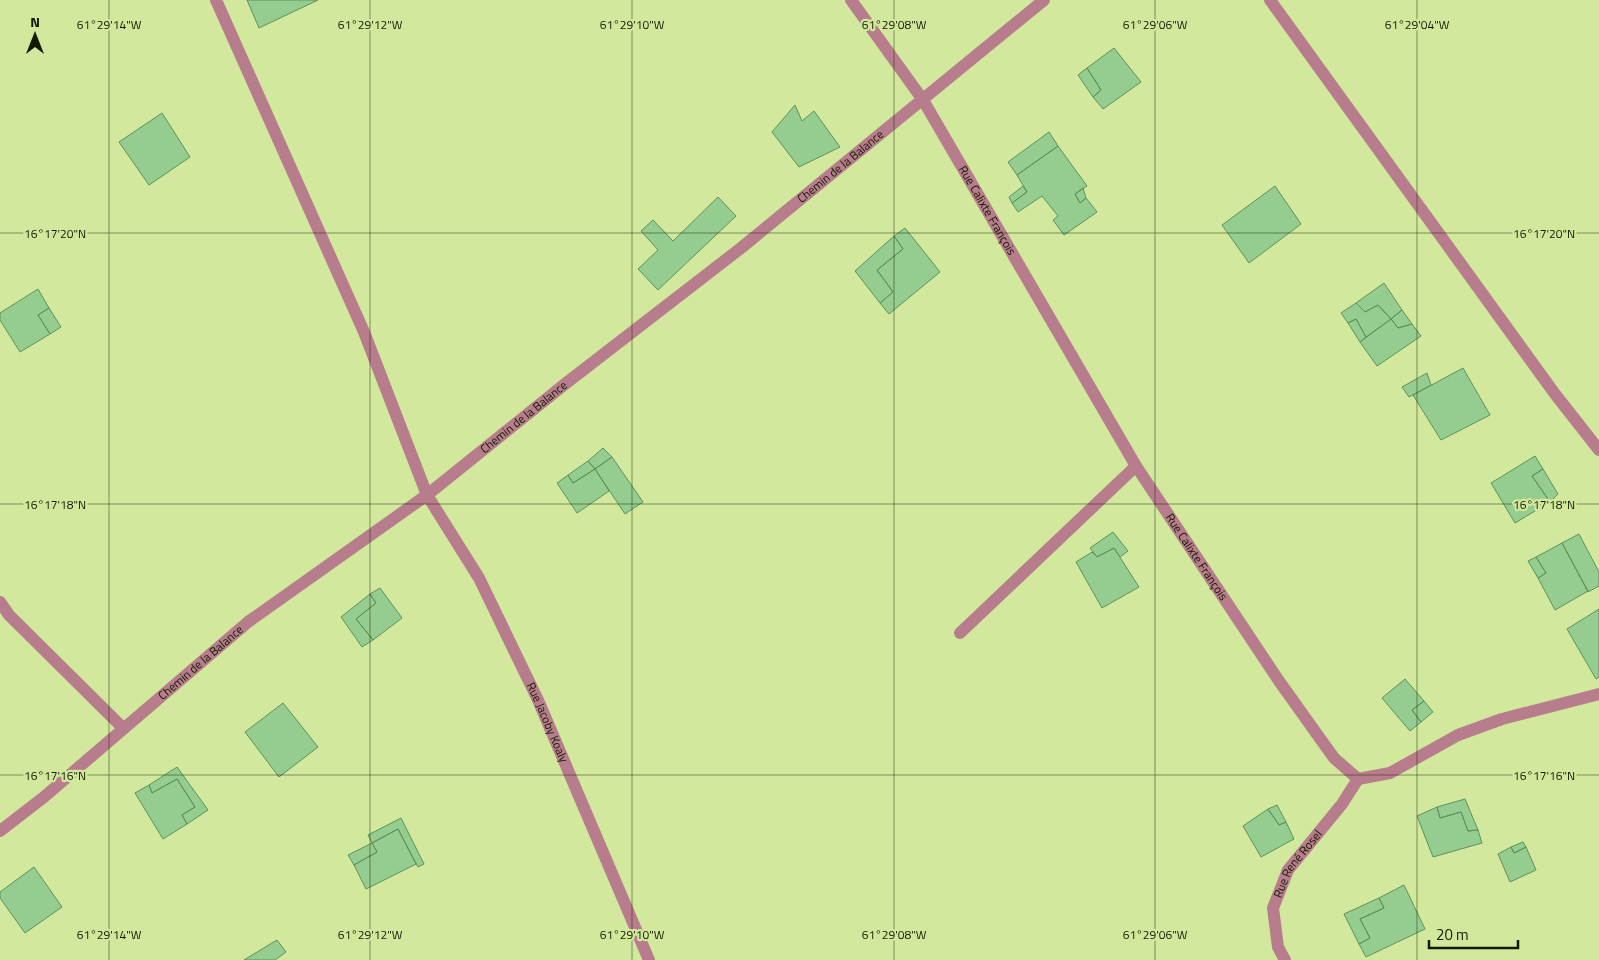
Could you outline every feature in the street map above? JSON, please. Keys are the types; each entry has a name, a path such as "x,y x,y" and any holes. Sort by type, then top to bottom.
{"street":[{"name":"Rue Jacoby Koaly","path":"216,0 364,332 427,495 479,578 538,700 649,960"},
{"name":"Rue Calixte François","path":"851,0 923,100 1136,466 1279,681 1334,758 1358,779"},
{"name":"Chemin de la Balance","path":"0,831 44,797 248,622 427,495 565,384 741,248 1044,0"},
{"path":"1270,0 1555,394 1599,450"},
{"path":"960,633 1136,466"},
{"path":"0,602 9,615 123,728"},
{"path":"1358,779 1390,773 1458,735 1502,719 1599,694"},
{"name":"Rue René Rosel","path":"1285,960 1278,947 1273,908 1288,870 1342,804 1358,779"}],"building":[{"path":"247,0 318,0 259,28"},
{"path":"1114,48 1141,82 1103,109 1093,97 1101,90 1087,68"},
{"path":"1087,68 1101,90 1093,97 1078,75"},
{"path":"795,105 802,121 814,111 840,147 799,167 772,132"},
{"path":"162,113 190,157 149,185 119,142"},
{"path":"1049,132 1058,146 1017,175 1008,162"},
{"path":"1058,146 1087,186 1075,194 1080,203 1086,198 1097,212 1064,235 1053,220 1058,216 1042,196 1018,212 1012,203 1027,192 1017,175"},
{"path":"1023,186 1027,192 1012,203 1009,197"},
{"path":"1275,186 1301,224 1249,263 1222,225"},
{"path":"1083,188 1086,198 1080,203 1075,194"},
{"path":"718,197 736,216 658,290 638,269 658,250 641,231 653,220 673,241"},
{"path":"905,228 940,272 889,314 880,303 893,292 877,270 903,249 894,236"},
{"path":"894,236 903,249 877,270 893,292 880,303 855,271"},
{"path":"1384,283 1402,310 1391,319 1378,305 1365,312 1356,303"},
{"path":"38,289 49,308 38,315 50,334 20,352 0,320 0,313"},
{"path":"1356,303 1365,312 1378,305 1391,319 1366,337 1356,319 1348,323 1341,313"},
{"path":"49,308 61,327 50,334 38,315"},
{"path":"1402,310 1412,324 1398,328 1391,319"},
{"path":"1356,319 1366,337 1360,342 1348,323"},
{"path":"1391,319 1398,328 1412,324 1421,336 1377,366 1360,342"},
{"path":"1463,368 1490,415 1441,440 1413,395"},
{"path":"1427,373 1431,385 1409,397 1402,387"},
{"path":"603,448 612,457 595,469 588,461"},
{"path":"1535,456 1543,469 1532,476 1550,502 1515,523 1491,483"},
{"path":"612,457 643,502 625,514 595,469"},
{"path":"588,461 595,469 573,483 568,475"},
{"path":"595,469 609,491 577,513 557,483 568,475 573,483"},
{"path":"1543,469 1558,494 1550,502 1532,476"},
{"path":"1113,532 1128,551 1120,557 1114,548 1097,557 1090,548"},
{"path":"1579,534 1599,572 1599,586 1588,592 1562,543"},
{"path":"1562,543 1588,591 1555,610 1538,578 1546,573 1536,557"},
{"path":"1114,548 1139,587 1102,608 1076,562 1092,552 1097,557"},
{"path":"1536,557 1546,573 1538,578 1528,561"},
{"path":"380,588 402,618 373,640 356,619 376,603 370,594"},
{"path":"370,594 376,603 356,619 373,640 362,647 341,617"},
{"path":"1599,609 1599,677 1596,679 1567,629"},
{"path":"1405,679 1424,701 1412,710 1421,722 1410,731 1382,698"},
{"path":"1424,701 1433,712 1421,722 1412,710"},
{"path":"283,703 318,747 279,777 245,732"},
{"path":"177,767 208,810 187,824 182,815 195,807 177,779 152,793 149,785"},
{"path":"177,779 195,807 182,815 187,824 163,839 135,793 149,785 152,793"},
{"path":"1465,799 1478,830 1468,831 1461,812 1440,818 1437,807"},
{"path":"1277,805 1286,822 1279,825 1268,809"},
{"path":"1437,807 1440,818 1461,812 1468,831 1478,830 1482,843 1433,857 1417,816"},
{"path":"1268,809 1279,825 1286,822 1294,839 1261,857 1243,826"},
{"path":"401,818 424,864 418,867 398,829 372,843 368,835"},
{"path":"398,829 416,864 366,889 354,865 377,852 372,843"},
{"path":"1523,842 1526,847 1514,853 1511,847"},
{"path":"372,843 377,852 354,865 348,855"},
{"path":"1511,847 1514,853 1526,847 1536,870 1510,882 1498,854"},
{"path":"34,867 62,907 25,933 0,898 0,892"},
{"path":"1404,885 1425,929 1366,957 1359,944 1370,938 1360,919 1384,908 1379,898"},
{"path":"1379,898 1384,908 1360,919 1370,938 1359,944 1344,914"},
{"path":"277,940 286,952 275,960 244,960"}]}
